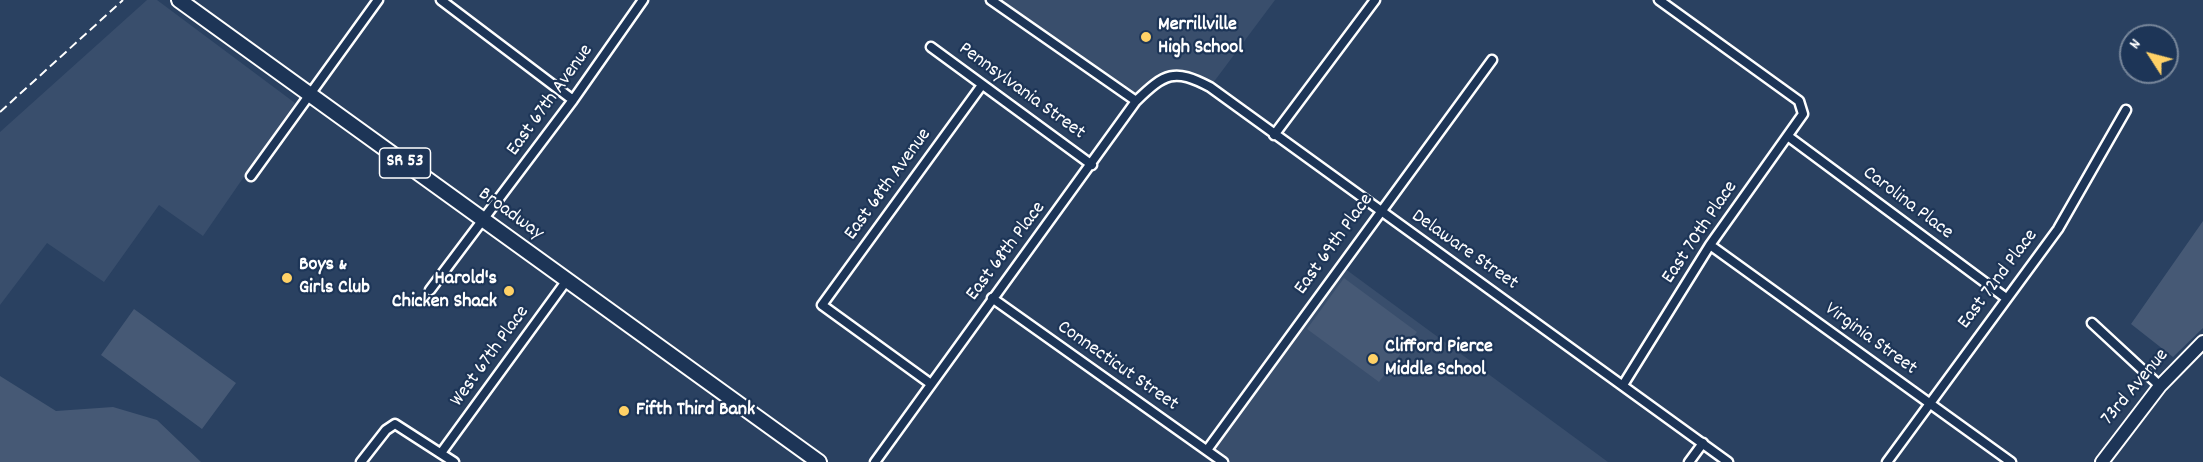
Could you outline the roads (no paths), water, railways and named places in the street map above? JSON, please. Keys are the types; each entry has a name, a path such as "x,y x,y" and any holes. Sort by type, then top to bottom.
{"main road":[{"name":"Broadway","path":"179,0 819,462"},
{"name":"73rd Avenue","path":"2102,462 2160,386 2203,342"}],"street":[{"path":"252,176 378,0"},
{"path":"441,0 573,100"},
{"name":"East 67th Avenue","path":"430,290 573,100 643,0"},
{"path":"991,0 1136,101"},
{"path":"1274,135 1375,0"},
{"name":"East 70th Place","path":"1623,385 1710,245 1803,114 1799,101 1659,0"},
{"name":"Pennsylvania Street","path":"931,47 1092,165"},
{"name":"East 69th Place","path":"1207,450 1379,211 1492,60"},
{"name":"East 68th Place","path":"875,462 992,298 1092,165 1136,101 1154,84 1177,74"},
{"name":"Delaware Street","path":"1177,74 1188,76 1210,87 1728,462"},
{"name":"East 68th Avenue","path":"931,384 822,305 982,85"},
{"name":"East 72nd Place","path":"1887,462 2058,230 2126,111"},
{"name":"Carolina Place","path":"1789,136 2006,298"},
{"name":"Virginia Street","path":"1710,245 2011,462"},
{"name":"West 67th Place","path":"441,453 567,280"},
{"name":"Connecticut Street","path":"992,298 1223,462"},
{"path":"2092,323 2160,386"},
{"path":"361,462 386,430 395,424 454,462"},
{"path":"1689,462 1703,443"}],"railway":[{"path":"0,112 123,0"}],"place":[{"name":"Merrillville High School","path":"1146,37"},
{"name":"Boys & Girls Club","path":"287,278"},
{"name":"Harold's Chicken Shack","path":"509,291"},
{"name":"Clifford Pierce Middle School","path":"1373,359"},
{"name":"Fifth Third Bank","path":"624,411"}]}
